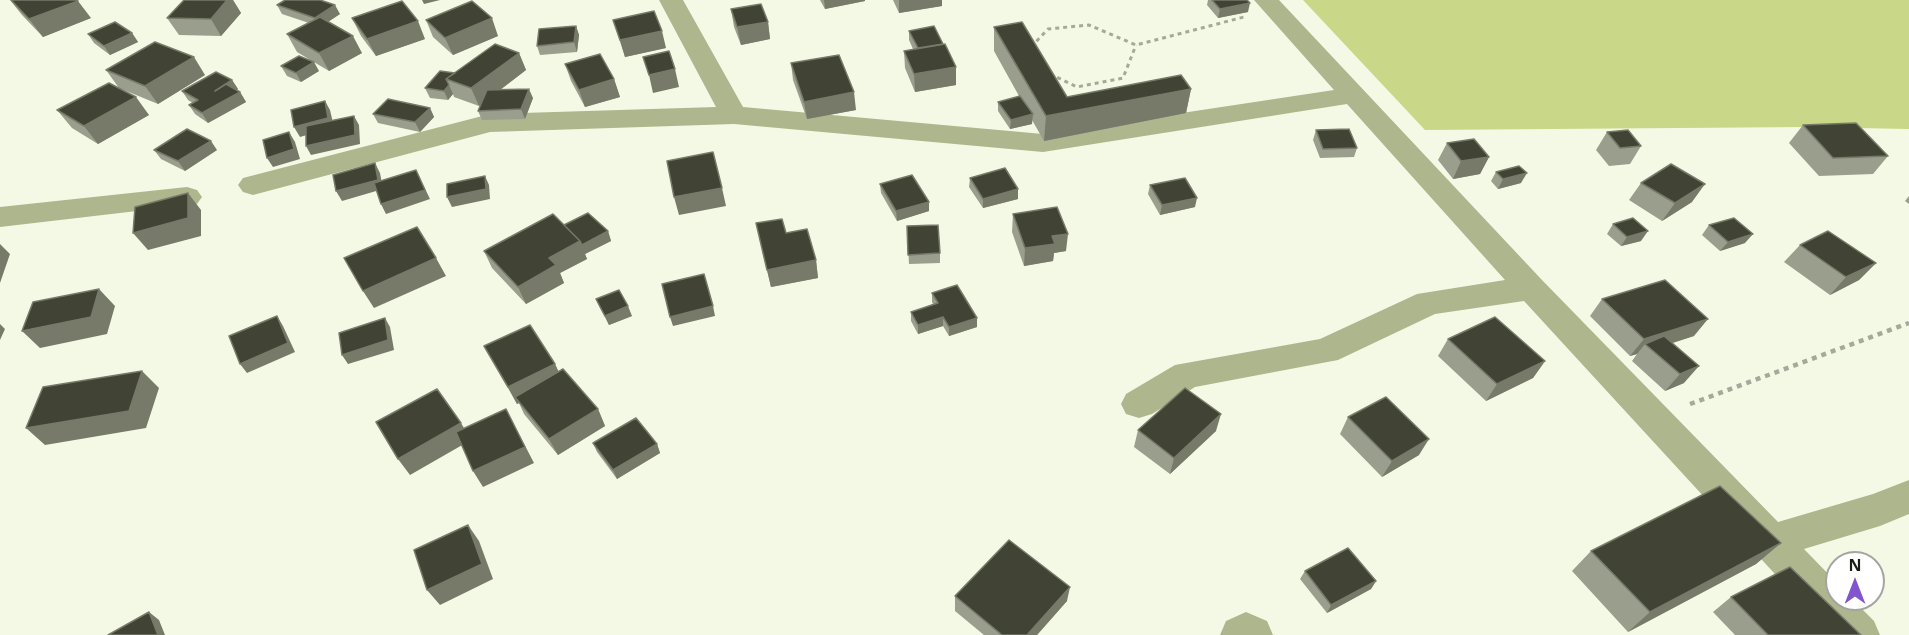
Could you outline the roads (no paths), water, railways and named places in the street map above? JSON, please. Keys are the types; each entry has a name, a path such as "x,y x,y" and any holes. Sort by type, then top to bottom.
{"street":[{"path":"671,0 734,115"},
{"path":"1270,5 1531,288 1859,635"},
{"path":"253,185 490,123 734,115 1043,143 1354,95"},
{"path":"0,217 187,197"},
{"path":"1139,404 1186,375 1326,351 1429,303 1531,288"},
{"path":"1771,542 1880,509 1909,496"},
{"path":"1241,635 1246,632 1252,635"}]}
